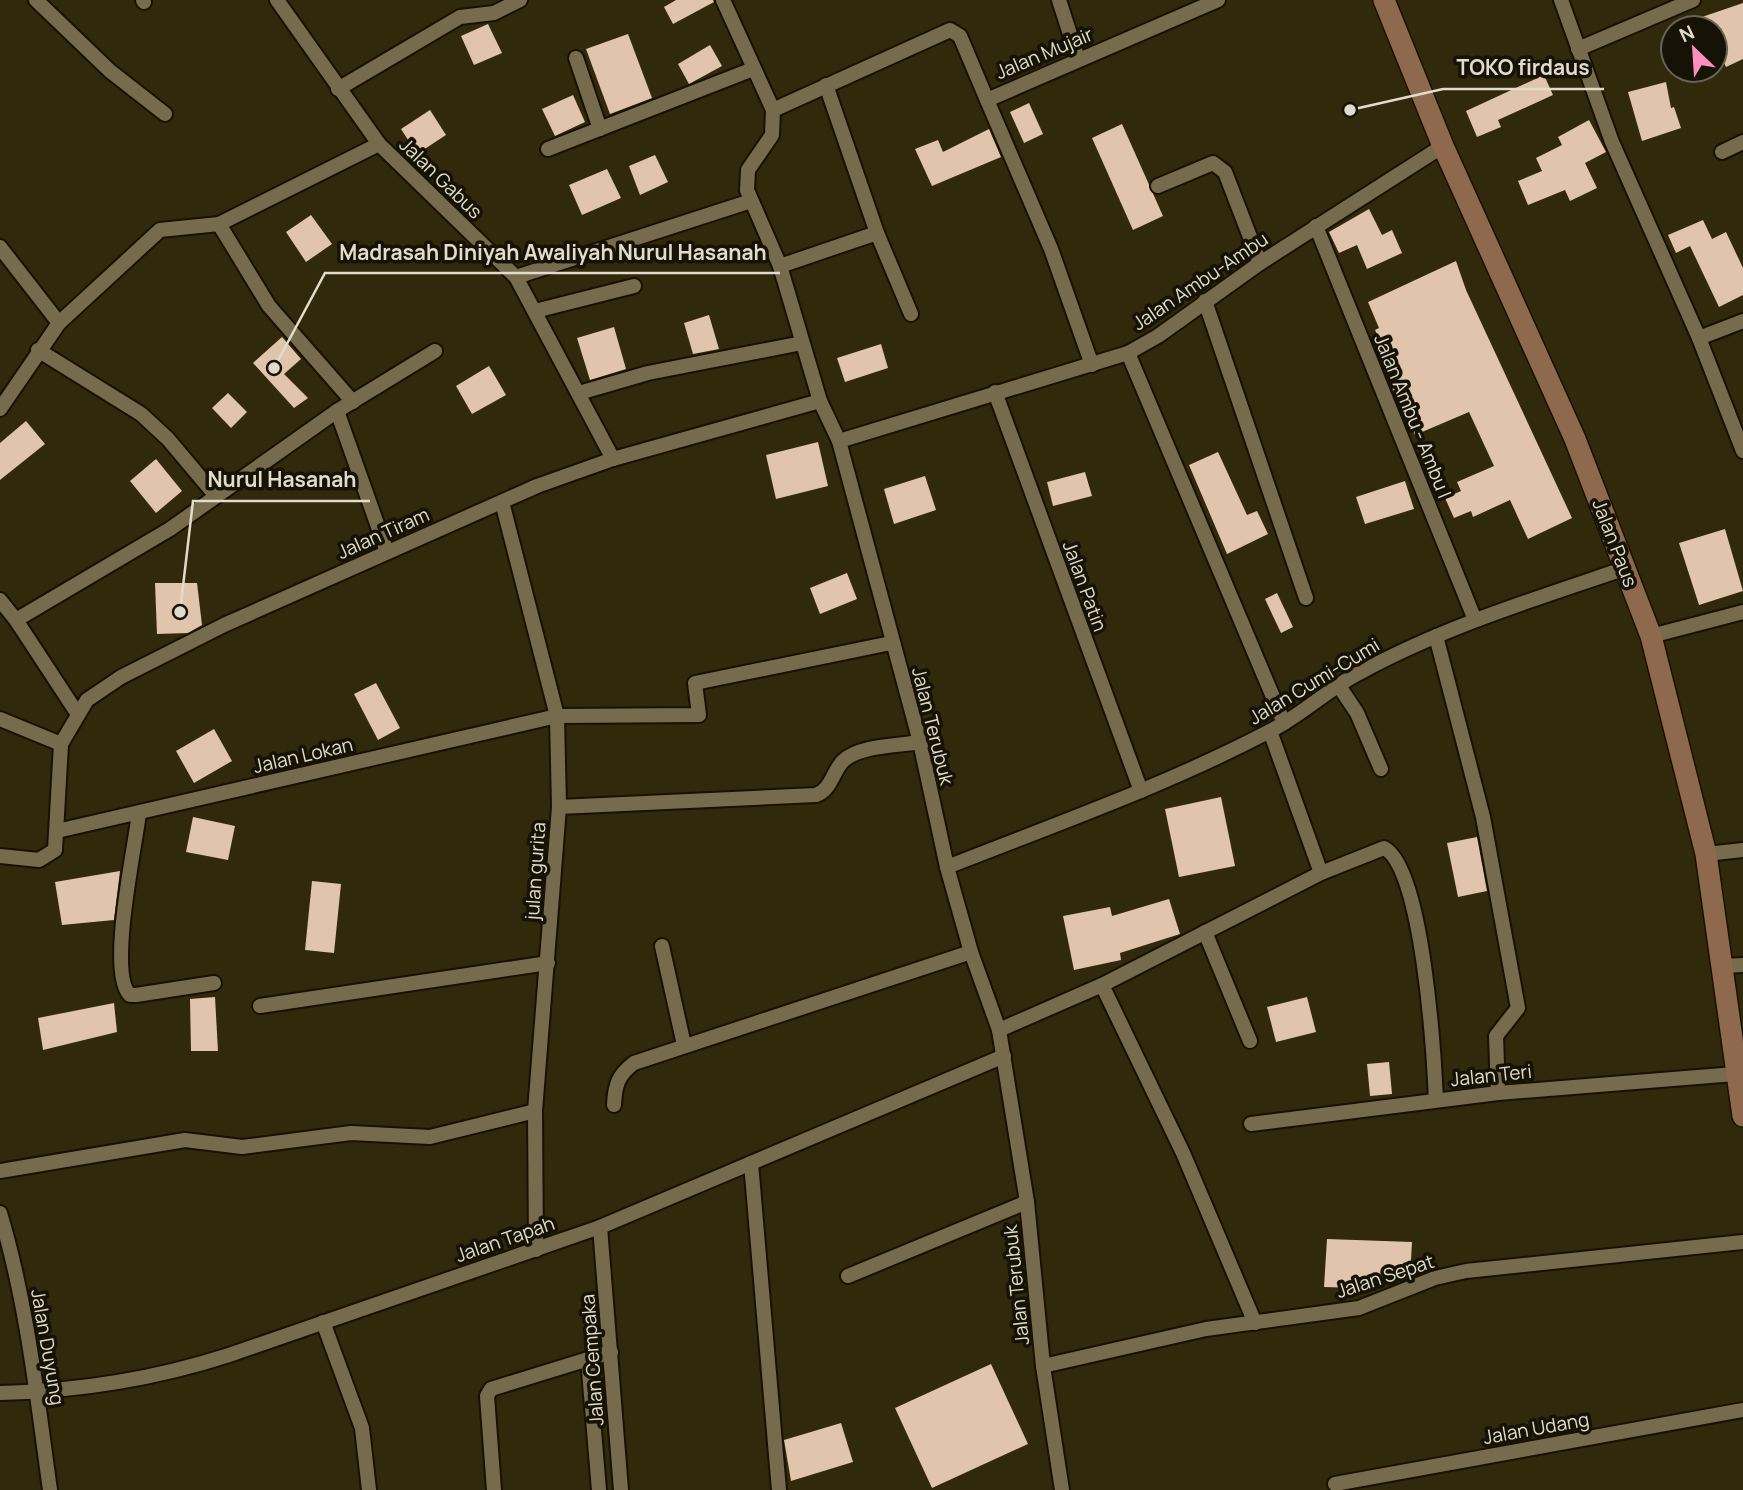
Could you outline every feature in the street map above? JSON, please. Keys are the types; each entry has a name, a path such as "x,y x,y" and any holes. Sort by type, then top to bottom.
{"main road":[{"name":"Jalan Paus","path":"1384,0 1443,146 1569,426 1651,636 1733,966 1737,1041 1735,1074 1743,1116"}],"street":[{"path":"36,0 110,71 165,114"},
{"name":"Jalan Gabus","path":"277,0 379,144 516,277 613,459"},
{"path":"338,89 460,18 494,13 520,0"},
{"path":"723,0 773,110"},
{"path":"1059,0 1078,60"},
{"path":"1561,0 1612,142 1699,338 1743,451"},
{"path":"1578,49 1693,0"},
{"name":"Jalan Mujair","path":"773,110 954,30 960,36 987,100 1208,2"},
{"path":"576,58 600,129"},
{"path":"548,149 753,69"},
{"path":"826,85 877,233 911,314"},
{"path":"987,100 1051,248 1091,365"},
{"name":"Jalan Terubuk","path":"773,110 772,135 748,170 747,190 780,266 820,401 838,441 920,742 947,867 971,952 999,1030 1027,1202 1043,1366 1062,1490"},
{"path":"1722,152 1743,142"},
{"path":"0,409 59,323 160,230 219,225 379,144"},
{"name":"Jalan Ambu-Ambu","path":"838,441 1128,352 1158,336 1260,263 1443,146"},
{"path":"1158,186 1213,163 1219,165 1225,172 1260,263"},
{"path":"516,277 751,201"},
{"path":"219,225 241,264 281,323 353,402"},
{"name":"Jalan Ambu - Ambu I","path":"1316,226 1475,620"},
{"path":"780,266 877,233"},
{"path":"0,247 59,323"},
{"path":"535,312 634,286"},
{"path":"1205,301 1306,598"},
{"path":"1699,338 1743,321"},
{"path":"579,393 635,376 802,343"},
{"path":"38,350 141,414 168,439 216,496"},
{"path":"16,620 170,529 337,411 435,351"},
{"path":"1128,352 1284,723"},
{"name":"Jalan Patin","path":"995,392 1141,791"},
{"name":"Jalan Tiram","path":"61,744 87,700 121,677 224,625 502,502 613,459 820,401"},
{"path":"337,411 387,552"},
{"name":"julan gurita","path":"502,502 557,716 559,807 536,1111 536,1250"},
{"name":"Jalan Cumi-Cumi","path":"947,867 1141,791 1270,731 1356,674 1436,636 1626,568"},
{"path":"0,600 77,713"},
{"path":"1651,636 1743,612"},
{"path":"1436,636 1483,817 1518,1008 1496,1036 1498,1093"},
{"name":"Jalan Lokan","path":"57,831 557,716 699,715 695,683 891,643"},
{"path":"1339,686 1357,713 1381,769"},
{"path":"0,719 61,744 55,850 46,858 0,856"},
{"path":"1270,731 1321,873"},
{"path":"559,807 816,795 825,790 843,761 855,753 920,742"},
{"path":"139,813 120,950 121,984 130,995 136,995 214,983"},
{"path":"999,1030 1102,985 1321,873 1384,848 1394,855 1398,864 1414,916 1431,1006 1436,1100"},
{"path":"1706,854 1743,850"},
{"path":"1205,932 1250,1041"},
{"path":"662,946 684,1045"},
{"path":"614,1105 615,1088 621,1073 634,1063 971,952"},
{"path":"260,1006 548,963"},
{"path":"1102,985 1183,1153 1255,1323"},
{"name":"Jalan Tapah","path":"0,1393 37,1392 181,1370 600,1227 1004,1056"},
{"name":"Jalan Teri","path":"1251,1124 1498,1093 1735,1074"},
{"path":"0,1171 185,1140 242,1147 351,1133 430,1137 536,1111"},
{"path":"751,1163 779,1490"},
{"path":"848,1276 1027,1202"},
{"name":"Jalan Duyung","path":"0,1213 37,1392 50,1490"},
{"name":"Jalan Cempaka","path":"600,1227 621,1490"},
{"name":"Jalan Sepat","path":"1043,1366 1206,1329 1359,1308 1435,1278 1466,1271 1743,1242"},
{"path":"323,1322 362,1428 369,1490"},
{"path":"494,1490 487,1396 491,1389 611,1352"},
{"path":"588,1359 600,1490"},
{"name":"Jalan Udang","path":"1335,1484 1743,1410"},
{"path":"596,1438 617,1436"}],"building":[{"path":"676,0 714,2 673,24 664,7"},
{"path":"1743,3 1743,59 1729,66 1729,14 1711,14"},
{"path":"488,24 502,53 474,65 461,36"},
{"path":"628,34 652,98 610,114 586,49"},
{"path":"710,45 722,66 689,84 678,64"},
{"path":"1544,75 1553,95 1498,120 1501,127 1477,137 1466,111"},
{"path":"1666,84 1671,108 1674,107 1681,128 1642,141 1628,92"},
{"path":"573,95 585,122 555,136 542,109"},
{"path":"1029,103 1043,134 1024,143 1010,112"},
{"path":"430,110 446,135 417,154 401,129"},
{"path":"1589,120 1606,152 1585,163 1597,188 1570,201 1565,190 1528,205 1518,181 1542,171 1536,158 1562,145 1558,137"},
{"path":"1122,124 1163,216 1133,230 1092,138"},
{"path":"989,129 1001,157 932,186 915,149 938,140 943,152"},
{"path":"655,155 668,182 640,195 629,166"},
{"path":"607,169 621,198 582,215 569,185"},
{"path":"1369,209 1382,235 1392,230 1402,253 1367,269 1357,245 1339,253 1329,232"},
{"path":"311,215 332,244 306,262 286,232"},
{"path":"1703,220 1712,239 1726,232 1743,268 1743,295 1719,307 1690,246 1676,253 1668,235"},
{"path":"1456,261 1466,290 1572,518 1528,539 1510,500 1473,517 1471,511 1454,518 1445,498 1461,491 1457,482 1494,466 1469,412 1415,435 1388,379 1396,376 1375,330 1379,328 1368,302"},
{"path":"709,315 719,349 693,354 684,323"},
{"path":"614,327 626,369 590,380 577,338"},
{"path":"282,337 301,359 284,374 308,398 294,408 253,363"},
{"path":"881,344 888,368 845,382 837,358"},
{"path":"489,366 506,395 472,414 456,386"},
{"path":"228,393 247,412 231,428 212,408"},
{"path":"26,421 45,444 0,480 0,443"},
{"path":"818,442 828,486 776,499 766,455"},
{"path":"1218,452 1247,515 1257,511 1268,534 1227,554 1189,465"},
{"path":"156,459 182,491 156,513 130,481"},
{"path":"1085,472 1092,496 1053,506 1047,482"},
{"path":"925,476 936,510 894,524 884,489"},
{"path":"1405,481 1414,509 1365,524 1356,497"},
{"path":"1725,529 1743,591 1699,605 1679,543"},
{"path":"847,573 857,599 820,614 810,588"},
{"path":"155,583 197,583 202,625 188,633 157,634"},
{"path":"1277,593 1293,627 1281,633 1265,599"},
{"path":"376,683 400,728 378,740 354,694"},
{"path":"214,729 232,761 194,783 176,751"},
{"path":"1221,797 1235,866 1179,877 1165,809"},
{"path":"193,817 235,826 228,860 186,852"},
{"path":"1477,837 1487,891 1458,897 1447,843"},
{"path":"120,871 114,920 62,925 55,882"},
{"path":"312,881 341,884 334,953 305,950"},
{"path":"1169,899 1180,934 1120,953 1121,960 1074,970 1063,916 1110,907 1112,916"},
{"path":"215,997 218,1051 191,1051 190,999"},
{"path":"1307,997 1316,1032 1276,1042 1267,1007"},
{"path":"114,1003 117,1032 43,1050 38,1018"},
{"path":"1389,1062 1392,1094 1370,1096 1367,1064"},
{"path":"1327,1239 1412,1242 1410,1278 1359,1277 1358,1288 1324,1287"},
{"path":"991,1364 1028,1444 932,1488 895,1408"},
{"path":"841,1423 853,1462 791,1481 784,1440"}],"place":[{"name":"TOKO firdaus","path":"1350,110"},
{"name":"Madrasah Diniyah Awaliyah Nurul Hasanah","path":"274,368"},
{"name":"Nurul Hasanah","path":"180,612"}]}
